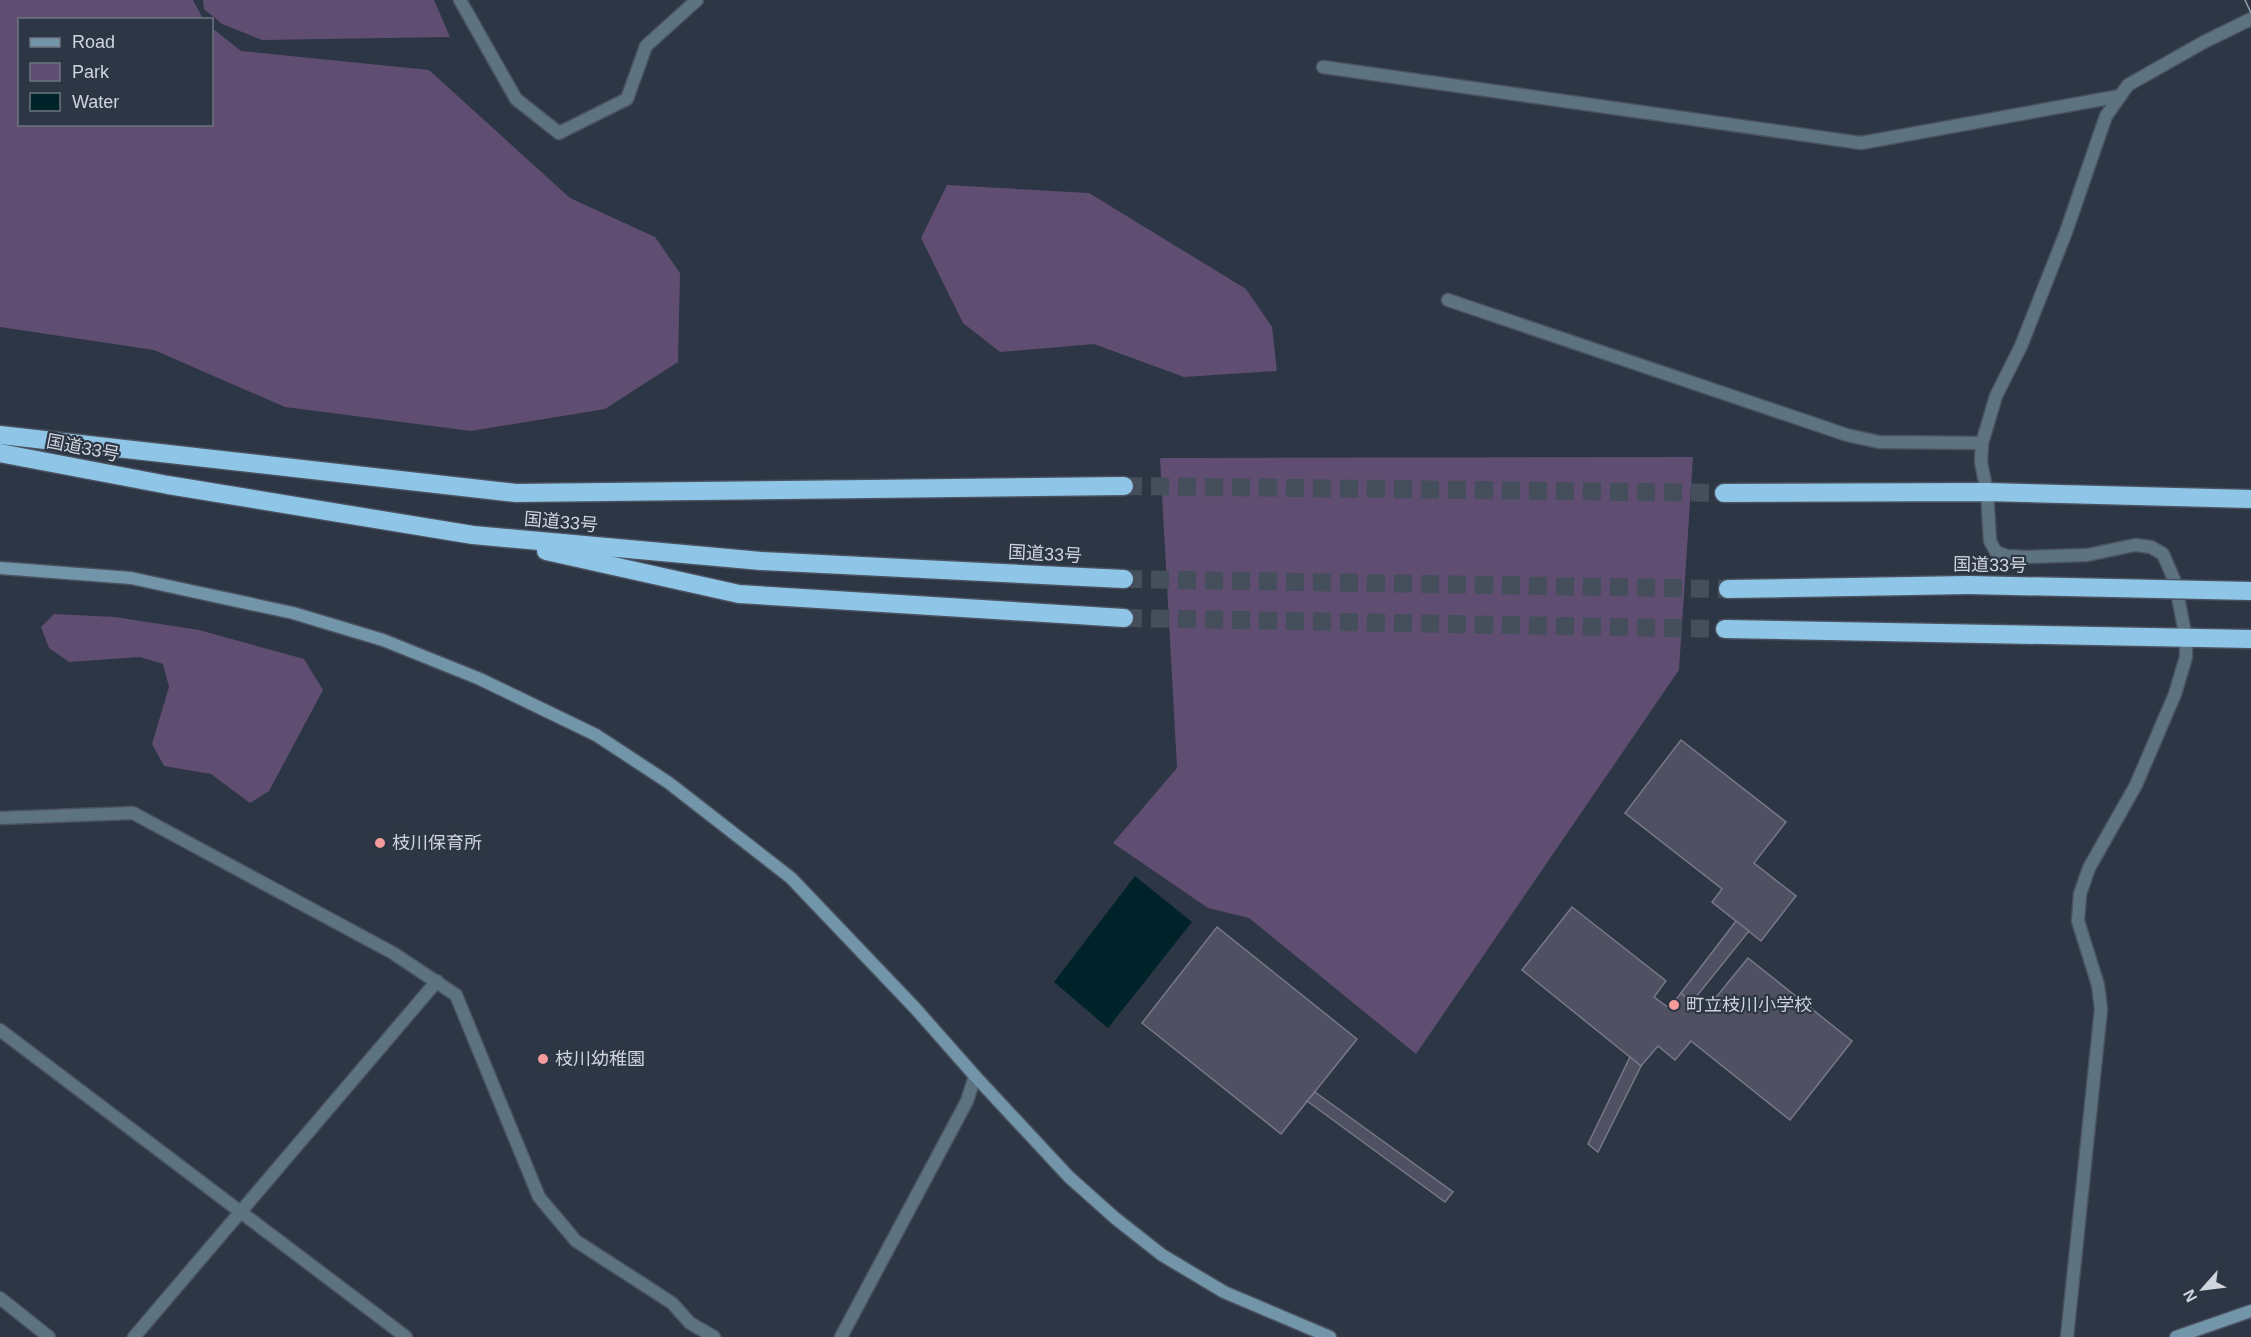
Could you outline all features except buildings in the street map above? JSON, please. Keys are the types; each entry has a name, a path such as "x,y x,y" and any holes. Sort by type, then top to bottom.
{"highway":[{"path":"0,435 516,493 1124,486"},
{"name":"国道33号","path":"0,453 168,485 473,535 761,561 1124,579"},
{"path":"1724,493 1987,492 2251,499"},
{"path":"473,535 739,594 1124,618"},
{"name":"国道33号","path":"1728,589 1969,585 2251,591"},
{"path":"1725,629 2251,639"}],"street":[{"path":"460,0 516,99 558,133 627,99 646,46 697,0"},
{"path":"2067,1337 2101,1009 2098,985 2078,921 2079,894 2090,868 2136,784 2175,694 2186,657 2186,638 2175,582 2163,554 2151,547 2135,545 2087,555 2028,557 1996,552 1990,541 1987,492 1981,462 1982,443 1996,396 2021,346 2062,243 2106,116 2128,85 2148,72 2251,19"},
{"path":"1323,67 1861,143 2120,96"},
{"path":"1448,300 1847,435 1879,442 1982,443"},
{"path":"0,568 131,578 292,613 383,640 480,679 596,735 669,783 792,878 915,1008 1069,1177 1115,1218 1162,1255 1224,1292 1330,1337"},
{"path":"0,818 133,813 393,953 437,981 456,995 539,1197 576,1241 672,1303 690,1323 714,1337"},
{"path":"134,1337 437,981"},
{"path":"0,1030 406,1337"},
{"path":"841,1337 967,1101 975,1076"},
{"path":"0,1298 50,1337"},
{"path":"2176,1337 2251,1311"},
{"path":"687,1337 690,1323"}],"green space":[{"path":"0,0 193,0 202,18 18,18 18,126 213,126 213,29 241,51 429,70 570,198 655,237 680,273 678,362 605,409 471,431 285,407 154,350 0,327"},
{"path":"203,0 434,0 450,37 262,40 222,24 204,9"},
{"path":"947,185 1089,193 1246,289 1272,327 1277,371 1184,377 1094,344 1000,352 963,323 921,238"},
{"path":"1693,457 1679,670 1416,1054 1249,918 1208,908 1113,843 1177,768 1160,458"},
{"path":"54,614 115,617 199,630 304,659 323,690 269,791 250,803 211,774 164,766 152,744 169,687 163,664 140,657 69,662 49,648 41,627"}],"water":[{"path":"1135,876 1192,922 1108,1028 1054,982"}],"tunnel":[{"path":"1124,486 1724,493"},
{"path":"1124,579 1728,589"},
{"path":"1124,618 1725,629"}],"tram line":[{"path":"2245,0 2251,13"}],"place":[{"name":"枝川保育所","path":"380,843"},
{"name":"町立枝川小学校","path":"1674,1005"},
{"name":"枝川幼稚園","path":"543,1059"}]}
